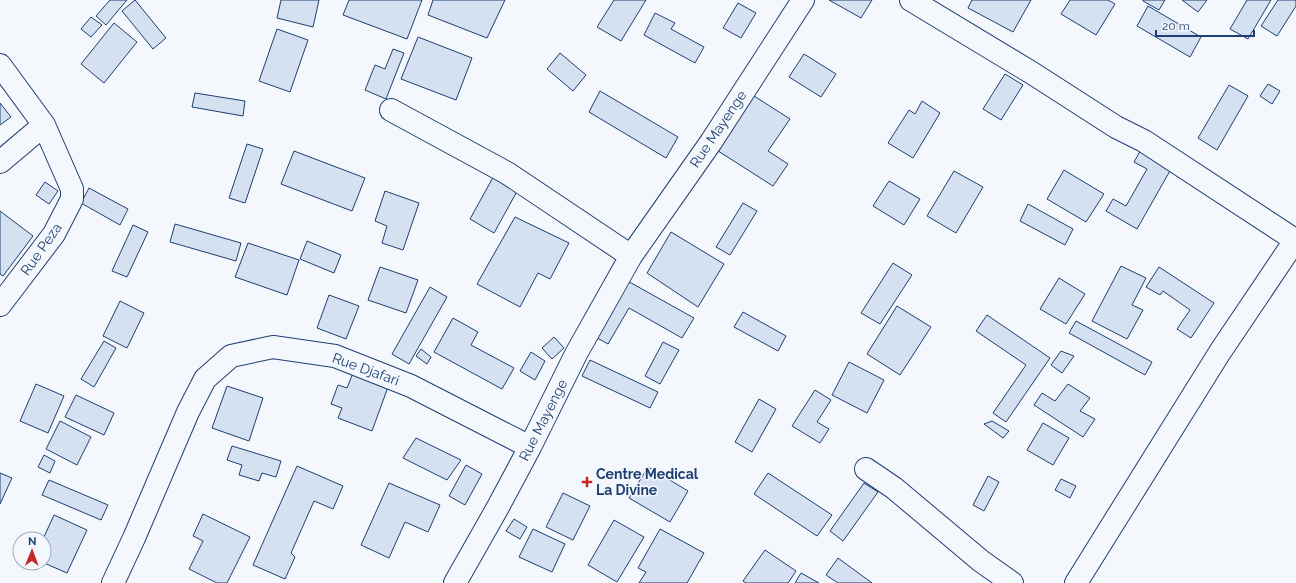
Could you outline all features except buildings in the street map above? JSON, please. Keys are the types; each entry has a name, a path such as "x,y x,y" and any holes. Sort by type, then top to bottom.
{"street":[{"name":"Rue Mayenge","path":"455,583 530,447 576,354 631,256 710,142 803,0"},
{"path":"912,0 1116,127 1144,141 1296,239 1220,352 1076,583"},
{"path":"0,65 44,125 0,162"},
{"path":"391,110 507,173 631,256"},
{"name":"Rue Peza","path":"0,305 54,234 72,199 72,189 44,125"},
{"name":"Rue Djafari","path":"113,583 195,398 205,379 231,356 273,347 335,356 412,386 530,447"},
{"path":"866,469 894,488 945,529 981,561 1012,583"}],"place":[{"name":"Centre Medical La Divine","path":"587,482"}]}
